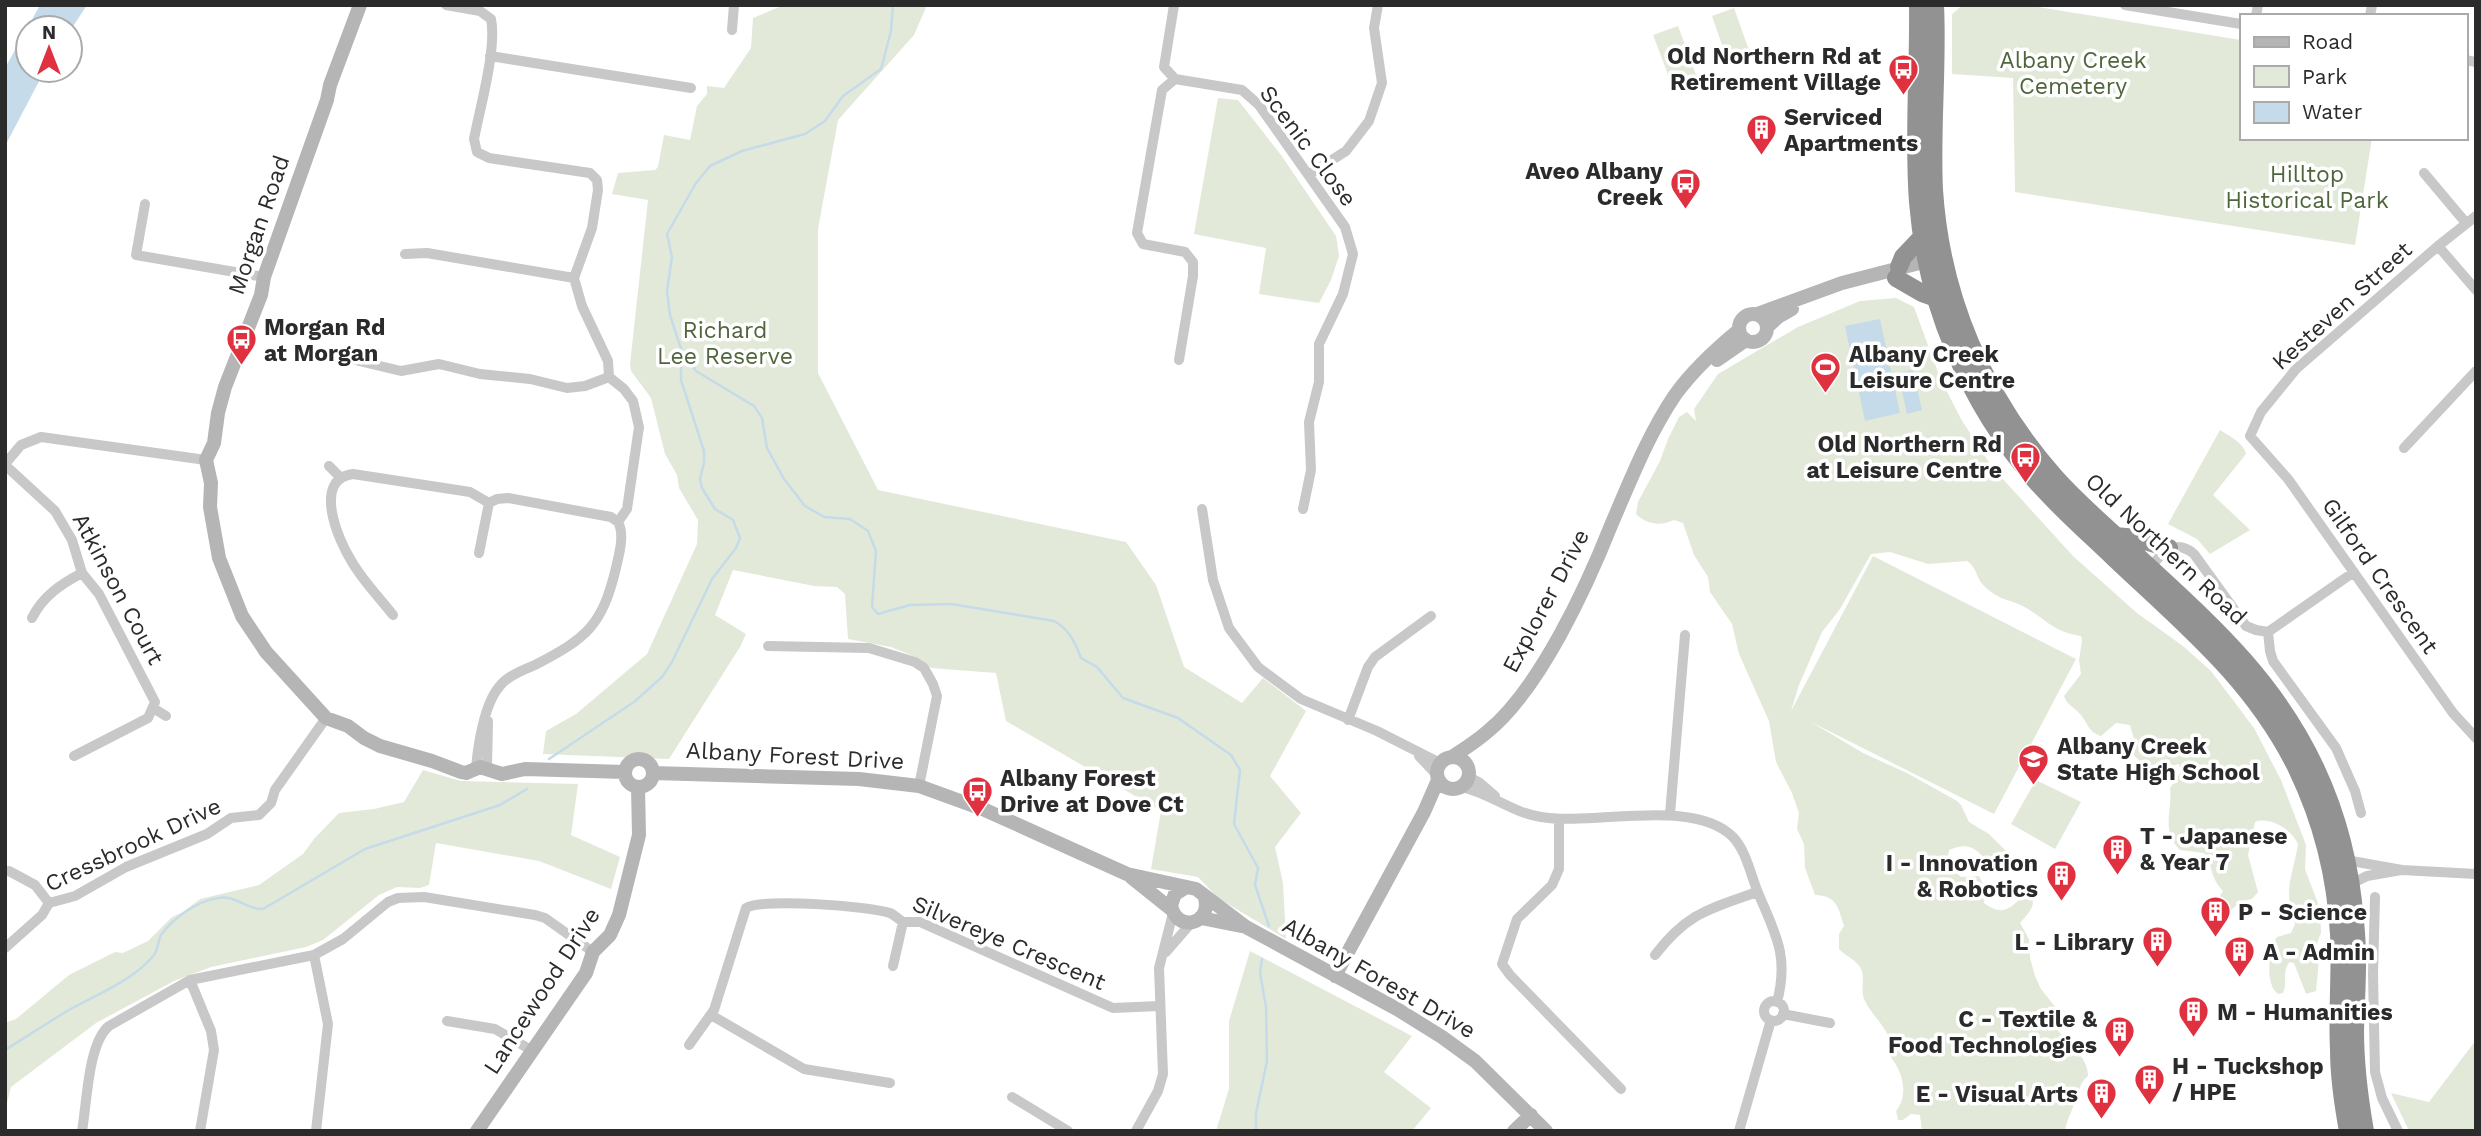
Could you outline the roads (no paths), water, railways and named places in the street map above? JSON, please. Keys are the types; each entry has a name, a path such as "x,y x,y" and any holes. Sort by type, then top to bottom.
{"highway":[{"name":"Old Northern Road","path":"1932,7 1917,175 1922,236 1981,368 2028,445 2057,479 2116,536 2144,574 2244,685 2285,746 2309,795 2326,848 2337,909 2340,962 2339,1049 2348,1131"},
{"name":"Old Northern Road","path":"1932,7 1934,173 1938,225 1936,298 1953,346 1971,386 2006,444 2053,499 2239,652 2273,695 2317,770 2333,811 2351,884 2357,941 2357,1062 2365,1131"},
{"path":"1922,236 1903,257 1897,273 1922,293 1936,298"},
{"path":"2116,536 2135,538 2169,548"}],"street":[{"name":"Morgan Road","path":"206,460 214,443 225,387 261,295 264,277 360,5"},
{"path":"446,5 480,11 491,19 489,56 474,139 477,152 489,158 590,173 597,180 592,228 574,278 582,306 608,361 609,377 624,389 633,401 639,427 627,509 618,522"},
{"path":"732,30 734,5"},
{"path":"1174,5 1164,67 1175,79 1162,90 1137,233 1143,244 1185,252 1193,262 1180,360"},
{"path":"1310,174 1346,151 1369,121 1382,83 1374,28 1378,5"},
{"path":"2125,5 2240,24"},
{"path":"489,56 691,88"},
{"name":"Scenic Close","path":"1175,79 1242,90 1259,105 1345,227 1353,254 1343,294 1319,344 1320,382 1309,422 1311,470 1303,509"},
{"path":"2424,173 2466,223"},
{"path":"145,204 136,255 264,277"},
{"name":"Kesteven Street","path":"2250,436 2261,412 2296,369 2476,216"},
{"path":"2438,246 2476,290"},
{"path":"405,254 427,253 574,278"},
{"path":"1897,273 1842,283 1750,314 1742,318 1742,335 1758,341 1778,317 1803,304 1936,263"},
{"path":"1756,314 1763,319 1767,327"},
{"name":"Explorer Drive","path":"1335,976 1424,812 1442,768 1488,732 1518,699 1539,670 1613,522 1619,502 1647,443 1676,394 1702,363 1742,335"},
{"path":"355,360 401,371 439,364 480,374 530,379 567,387 585,386 609,377"},
{"path":"2404,447 2476,371"},
{"name":"Gilford Crescent","path":"2250,436 2288,479 2453,713 2476,738"},
{"path":"5,465 21,445 41,437 206,460 211,483 210,507 219,558 242,616 272,660 327,718 348,726 363,738 461,772 466,773 482,764"},
{"name":"Atkinson Court","path":"5,465 55,511 72,540 82,573 99,594 151,691 155,702 153,708"},
{"path":"329,466 340,477"},
{"path":"393,615 356,569 345,549 330,505 333,486 340,477 354,474 470,492 489,503"},
{"path":"482,764 478,743 494,693 503,682 571,646 600,616 618,560 621,528 611,517 508,498 489,503"},
{"path":"479,553 489,503"},
{"path":"1202,509 1213,580 1229,628 1258,667 1301,699 1414,751 1442,768"},
{"path":"2144,574 2169,548 2179,546 2190,550 2246,626 2256,631 2268,632 2354,572"},
{"path":"32,618 53,590 82,573"},
{"path":"1348,720 1368,667 1375,657 1431,615"},
{"name":"Old Northern Road","path":"2268,632 2273,661 2336,748 2355,791 2361,813"},
{"path":"1670,814 1685,635"},
{"path":"768,646 869,648 915,662 925,668 937,696 919,786"},
{"path":"74,756 148,718 153,708 166,716"},
{"name":"Cressbrook Drive","path":"5,948 43,915 49,903 75,896 126,867 207,834 231,818 252,817 263,813 271,803 275,790 327,718"},
{"name":"Explorer Drive","path":"1424,812 1463,780 1488,732"},
{"path":"640,758 650,763 653,774 649,783 638,787 628,782 625,772 629,762 640,758"},
{"path":"1442,768 1463,760 1463,780"},
{"path":"482,764 502,774 525,769 625,772"},
{"path":"1442,768 1444,787 1463,780 1480,783 1500,801 1525,813 1559,819 1630,818 1670,814 1707,821 1733,837 1746,860 1782,952 1782,983 1777,1002"},
{"name":"Albany Forest Drive","path":"653,774 859,779 919,786 985,810 1127,874 1185,888"},
{"name":"Lancewood Drive","path":"477,1131 586,973 593,952 616,925 639,835 638,787"},
{"path":"1559,819 1559,869 1552,885 1517,919 1502,964 1620,1089"},
{"path":"2346,860 2402,870 2476,874"},
{"path":"2351,884 2367,876 2402,870"},
{"path":"9,871 35,885 49,903"},
{"name":"Albany Forest Drive","path":"1127,874 1172,911"},
{"path":"1136,1131 1158,1091 1163,1074 1159,968 1173,897 1185,888 1196,889 1205,898 1206,909 1163,955"},
{"path":"1655,955 1671,933 1698,913 1757,892"},
{"path":"82,1131 96,1045 103,1031 190,980 314,955 343,939 388,901 410,897 535,915 545,918 593,952"},
{"path":"2375,897 2375,1072 2382,1098 2398,1131"},
{"name":"Albany Forest Drive","path":"1205,898 1246,927 1397,1009 1462,1051 1546,1131"},
{"name":"Silvereye Crescent","path":"689,1045 711,1015 745,911 751,905 870,909 893,914 903,922 920,922 1113,1008 1159,1006"},
{"path":"1172,911 1182,921 1196,920"},
{"name":"Albany Forest Drive","path":"1196,920 1246,927"},
{"path":"893,966 903,922"},
{"path":"314,955 328,1024 316,1131"},
{"path":"190,980 213,1039 214,1050 201,1131"},
{"path":"1770,1002 1777,1002 1782,1006 1783,1014 1779,1019 1771,1020 1765,1014 1765,1007 1770,1002"},
{"path":"1783,1014 1830,1023"},
{"path":"711,1015 804,1069 890,1083"},
{"path":"1739,1131 1771,1020"},
{"path":"447,1021 501,1031 531,1050"},
{"path":"1012,1097 1068,1131"},
{"path":"1514,1131 1531,1115"}],"water":[{"path":"40,5 87,5 81,14 35,14"},
{"path":"14,52 14,84 38,84 5,146 5,68"},
{"path":"1880,319 1900,413 1865,421 1845,326"},
{"path":"1913,370 1922,410 1907,414 1898,373"}],"waterway":[{"path":"893,5 891,31 881,69 843,96 825,121 805,134 742,151 710,166 696,183 667,234 672,257 667,291 670,315 681,349 696,371 754,406 762,418 767,448 784,479 805,506 824,517 850,519 868,531 876,551 872,607 878,614 910,605 951,604 1054,621 1071,636 1081,658 1097,667 1123,698 1178,718 1231,755 1240,770 1234,824 1258,868 1255,885 1269,926"},
{"path":"549,759 634,702 662,677 712,579 736,548 740,538 733,520 715,509 702,488 700,479 704,451 681,380 681,350"},
{"path":"5,1050 136,972 154,955 166,929 194,907 210,900 225,898 263,909 365,849 500,805 527,789"},
{"path":"1256,1131 1256,1113 1267,1061 1266,1007 1260,973 1262,959"}],"place":[{"name":"Old Northern Rd at Retirement Village","path":"1904,96"},
{"name":"Serviced Apartments","path":"1761,157"},
{"name":"Aveo Albany Creek","path":"1686,211"},
{"name":"Morgan Rd at Morgan","path":"241,367"},
{"name":"Albany Creek Leisure Centre","path":"1826,394"},
{"name":"Old Northern Rd at Leisure Centre","path":"2025,484"},
{"name":"Albany Creek State High School","path":"2034,786"},
{"name":"Albany Forest Drive at Dove Ct","path":"977,818"},
{"name":"T - Japanese & Year 7","path":"2117,876"},
{"name":"I - Innovation & Robotics","path":"2061,903"},
{"name":"P - Science","path":"2215,939"},
{"name":"L - Library","path":"2157,969"},
{"name":"A - Admin","path":"2240,979"},
{"name":"M - Humanities","path":"2194,1039"},
{"name":"C - Textile & Food Technologies","path":"2120,1059"},
{"name":"H - Tuckshop / HPE","path":"2149,1106"},
{"name":"E - Visual Arts","path":"2101,1121"}],"park label":[{"name":"Albany Creek Cemetery","path":"2073,73"},
{"name":"Hilltop Historical Park","path":"2307,187"},
{"name":"Richard Lee Reserve","path":"725,343"}]}
